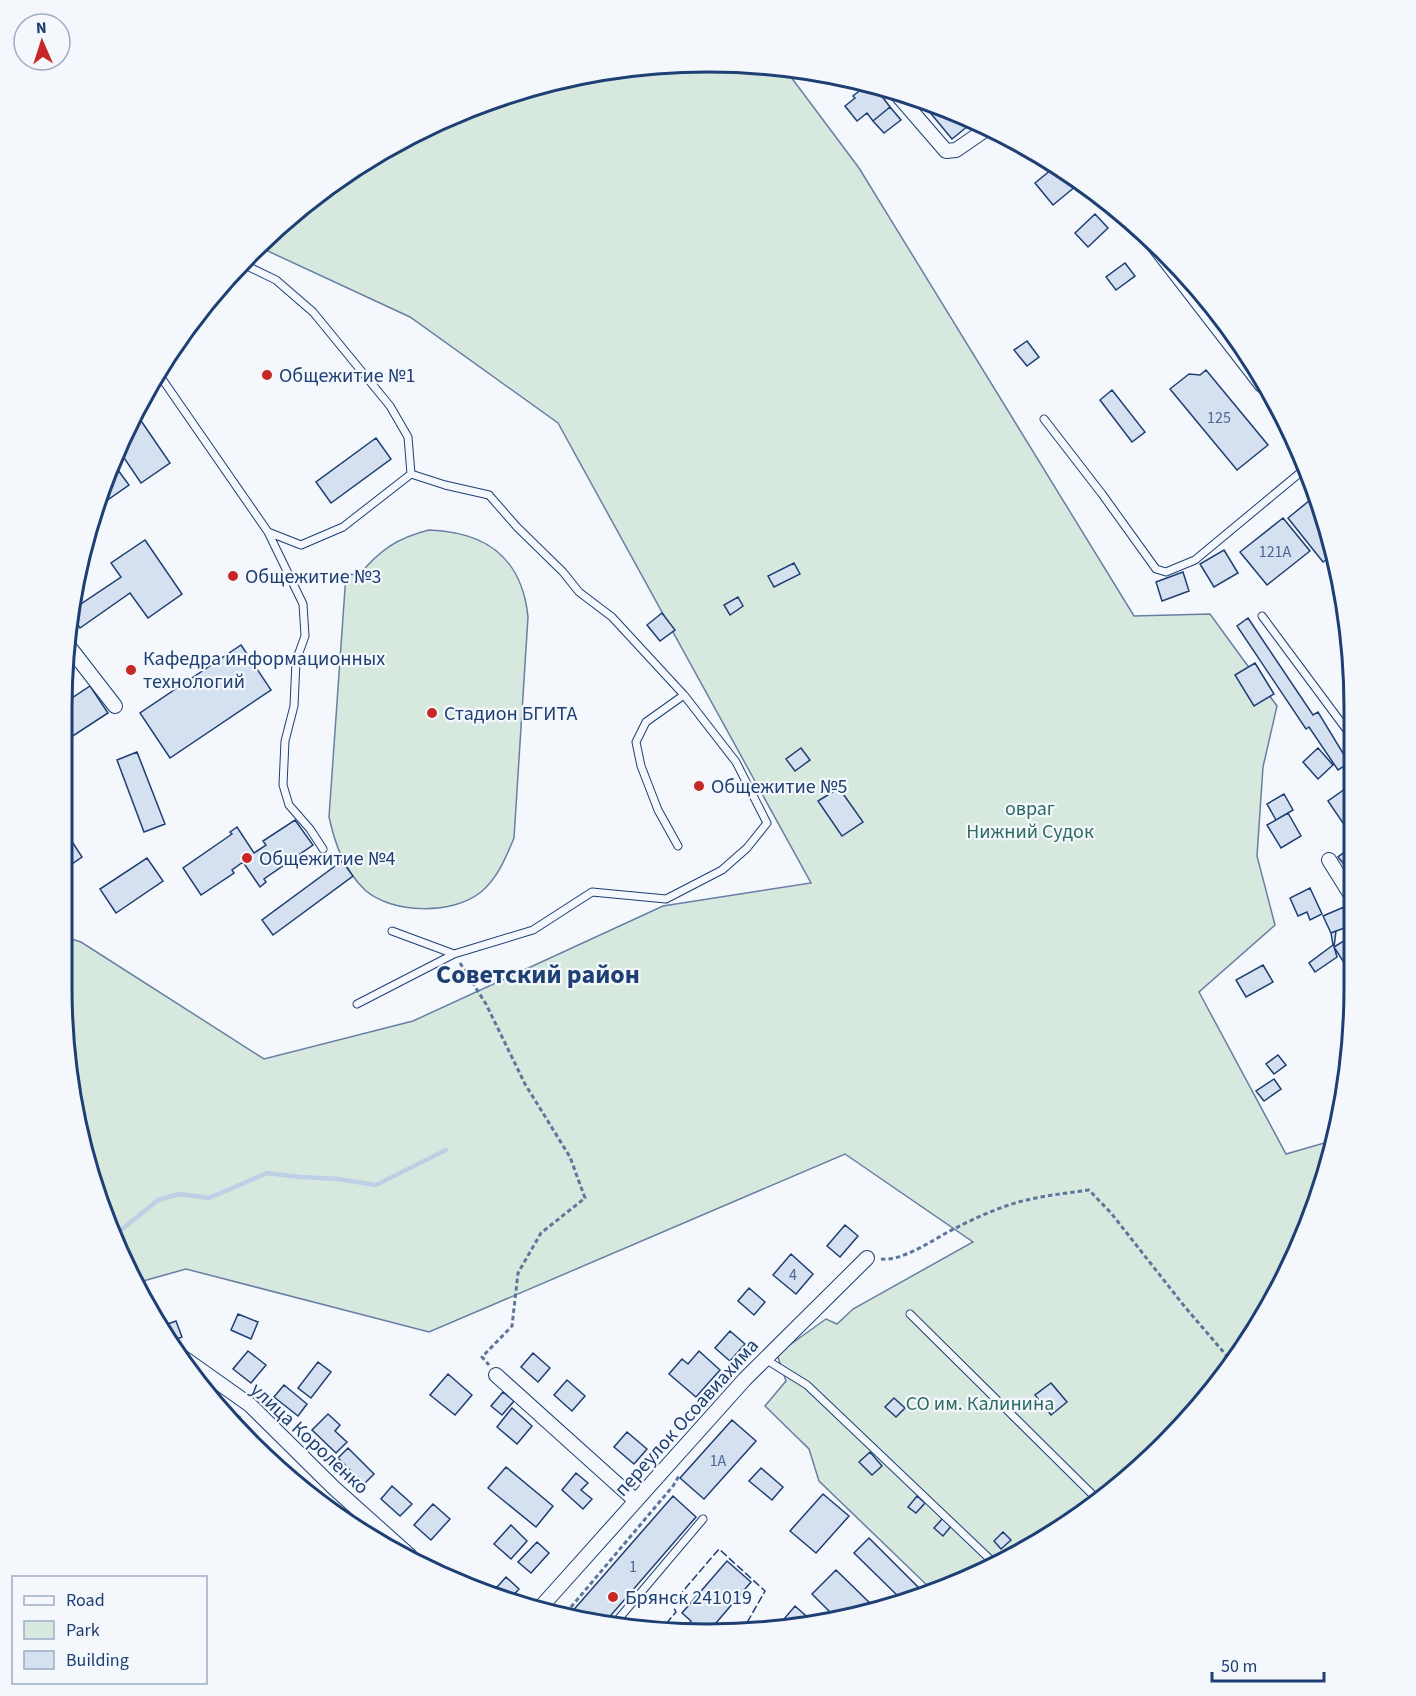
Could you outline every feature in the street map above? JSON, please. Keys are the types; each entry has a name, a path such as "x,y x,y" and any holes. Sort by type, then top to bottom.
{"street":[{"path":"905,104 946,151 956,150 980,134"},
{"path":"74,653 115,705"},
{"path":"1329,860 1344,884"},
{"name":"переулок Осоавиахима","path":"545,1602 765,1359 867,1258"},
{"name":"улица Короленко","path":"198,1368 250,1405 334,1488 392,1540"},
{"path":"496,1375 636,1501"}],"lane":[{"path":"250,267 276,280 313,312 390,406 408,437 411,474"},
{"path":"163,380 268,532 303,604 305,636 296,661 294,706 285,741 283,785 289,806 310,829 323,849"},
{"path":"1044,419 1156,569 1167,572 1195,560 1299,474"},
{"path":"268,532 302,544 344,528 411,474"},
{"path":"357,1004 454,954 533,930 592,892 666,899 722,870 747,848 767,823 736,762 684,695 612,617 579,591 489,495 411,474"},
{"path":"1262,616 1344,726"},
{"path":"678,846 658,810 641,766 636,742 646,722 684,695"},
{"path":"392,931 454,954"},
{"path":"910,1314 1093,1495"},
{"path":"765,1359 807,1385 989,1558"},
{"path":"619,1618 703,1519"}],"path":[{"path":"454,954 486,1004 525,1084 570,1157 585,1198 541,1233 518,1273 512,1326 482,1357 496,1375"},
{"path":"867,1258 887,1260 920,1249 1004,1207 1053,1195 1089,1190 1111,1213 1227,1356"},
{"path":"570,1609 686,1468"}],"green space":[{"name":"овраг Нижний Судок","path":"708,72 791,77 859,168 1134,616 1210,614 1277,706 1263,767 1257,856 1275,925 1199,992 1286,1154 1324,1143 1296,1231 1259,1306 1237,1341 1213,1375 1158,1438 1095,1493 1061,1517 1026,1539 951,1576 927,1585 819,1481 809,1449 765,1406 786,1381 777,1354 826,1319 837,1324 853,1309 973,1242 845,1154 429,1332 186,1269 144,1281 120,1231 94,1153 77,1071 73,1030 72,939 81,942 264,1059 413,1021 663,906 811,883 558,423 410,317 266,250 321,203 390,157 465,120 504,106 584,84 625,77"},
{"path":"429,530 468,536 498,552 518,579 528,617 514,838 497,874 481,892 455,905 423,909 391,904 365,890 351,874 341,856 329,817 346,574 359,575 390,546"}],"building":[{"path":"860,91 873,94 882,97 890,107 873,121 867,113 857,121 845,106 855,98 853,96"},
{"path":"890,107 901,120 884,133 873,121"},
{"path":"930,112 966,127 952,139"},
{"path":"1049,171 1074,188 1053,205 1035,183"},
{"path":"1095,214 1108,228 1088,247 1075,233"},
{"path":"1125,263 1135,276 1116,290 1106,277"},
{"path":"1027,341 1039,357 1027,366 1014,350"},
{"path":"1206,370 1268,445 1237,470 1170,389 1189,374 1200,375"},
{"path":"1112,390 1145,432 1132,442 1100,400"},
{"path":"141,421 170,463 141,483 124,457"},
{"path":"376,438 391,459 331,503 316,482"},
{"path":"118,470 129,485 107,500"},
{"path":"1309,501 1326,560 1323,562 1288,518"},
{"path":"1283,518 1310,551 1267,585 1240,552"},
{"path":"145,540 182,594 148,618 130,593 80,628 77,624 81,604 121,577 111,563"},
{"path":"1224,550 1238,573 1214,587 1200,564"},
{"path":"794,563 800,574 774,587 768,576"},
{"path":"1183,572 1189,591 1162,601 1156,582"},
{"path":"738,597 743,606 730,615 724,605"},
{"path":"662,613 675,630 660,641 647,625"},
{"path":"1248,618 1313,715 1318,712 1344,755 1344,766 1338,770 1309,727 1306,729 1237,626"},
{"path":"241,645 271,690 170,758 140,713"},
{"path":"1255,663 1274,694 1254,706 1235,675"},
{"path":"90,686 108,713 72,736 72,698"},
{"path":"801,748 810,760 795,771 786,759"},
{"path":"1318,748 1333,765 1318,779 1303,762"},
{"path":"137,752 165,824 144,832 117,760"},
{"path":"839,788 863,822 842,836 818,801"},
{"path":"1344,790 1344,825 1328,801"},
{"path":"1284,794 1293,810 1276,820 1267,804"},
{"path":"1288,813 1301,836 1281,848 1267,825"},
{"name":"Общежитие №4","path":"295,820 313,845 264,879 266,882 260,887 243,862 232,870 234,873 201,895 183,868 232,834 230,832 237,827 254,853 266,845 263,841"},
{"path":"72,841 82,857 72,864"},
{"path":"1344,852 1344,864 1338,857"},
{"path":"147,858 163,881 116,913 100,889"},
{"path":"342,861 353,876 273,935 262,920"},
{"path":"1310,888 1322,914 1310,920 1307,912 1298,916 1290,898"},
{"path":"1344,907 1344,928 1331,933 1323,916"},
{"path":"1336,931 1334,947 1337,957 1315,972 1309,963 1333,945 1331,933"},
{"path":"1344,941 1344,963 1334,947"},
{"path":"1263,965 1273,982 1246,997 1236,980"},
{"path":"1278,1055 1286,1065 1274,1074 1266,1064"},
{"path":"1274,1079 1281,1089 1264,1101 1256,1091"},
{"path":"845,1225 858,1236 840,1257 827,1246"},
{"path":"791,1254 813,1274 796,1294 773,1275"},
{"path":"749,1288 765,1302 754,1315 738,1301"},
{"path":"238,1314 258,1322 251,1339 231,1330"},
{"path":"176,1321 182,1337 178,1339 168,1324"},
{"path":"730,1331 745,1344 730,1361 715,1348"},
{"path":"248,1351 266,1365 251,1383 233,1369"},
{"path":"699,1351 720,1370 696,1397 669,1374 682,1359 688,1364"},
{"path":"533,1353 550,1368 538,1382 521,1367"},
{"path":"318,1362 331,1372 311,1398 298,1388"},
{"path":"448,1374 472,1395 455,1415 430,1395"},
{"path":"567,1380 585,1396 572,1411 554,1395"},
{"path":"1051,1383 1067,1402 1051,1415 1035,1395"},
{"path":"284,1385 307,1404 298,1416 274,1397"},
{"path":"503,1392 514,1401 502,1415 491,1406"},
{"path":"894,1398 905,1408 896,1417 885,1407"},
{"path":"512,1408 532,1426 517,1444 497,1427"},
{"path":"328,1414 340,1425 335,1431 347,1442 336,1453 312,1430"},
{"path":"732,1420 756,1441 704,1499 680,1478"},
{"path":"627,1432 647,1449 634,1464 614,1447"},
{"path":"348,1448 374,1474 364,1484 338,1458"},
{"path":"870,1452 882,1466 872,1475 859,1462"},
{"path":"506,1467 553,1506 536,1527 488,1488"},
{"path":"761,1468 783,1487 772,1500 749,1481"},
{"path":"576,1473 588,1483 581,1490 592,1499 583,1509 562,1490"},
{"path":"392,1486 412,1504 400,1516 381,1499"},
{"path":"823,1494 849,1516 816,1553 790,1531"},
{"path":"673,1496 696,1517 610,1616 574,1610"},
{"path":"917,1496 925,1503 916,1513 908,1507"},
{"path":"433,1504 450,1519 431,1540 414,1525"},
{"path":"943,1518 952,1525 943,1536 934,1528"},
{"path":"511,1525 527,1541 511,1559 494,1544"},
{"path":"1003,1532 1011,1540 1001,1549 994,1541"},
{"path":"869,1538 919,1588 897,1595 854,1553"},
{"path":"537,1542 549,1553 531,1573 518,1562"},
{"path":"727,1561 751,1582 715,1624 689,1624 691,1621 682,1613"},
{"path":"836,1570 870,1603 830,1612 812,1594"},
{"path":"506,1577 519,1589 515,1593 497,1587"},
{"path":"795,1606 807,1616 791,1619 783,1620"}],"waterway":[{"path":"120,1231 158,1200 179,1194 209,1198 267,1173 338,1179 376,1185 446,1150"}],"fence":[{"path":"667,1623 676,1612 672,1604 719,1549 765,1591 747,1623"}],"place":[{"name":"Общежитие №1","path":"267,375"},
{"name":"Общежитие №3","path":"233,576"},
{"name":"Кафедра информационных технологий","path":"131,670"},
{"name":"Стадион БГИТА","path":"432,713"},
{"name":"Общежитие №5","path":"699,786"},
{"name":"Общежитие №4","path":"247,858"},
{"name":"Брянск 241019","path":"613,1597"}],"district":[{"name":"Советский район","path":"538,974"}],"park label":[{"name":"СО им. Калинина","path":"980,1403"}]}
